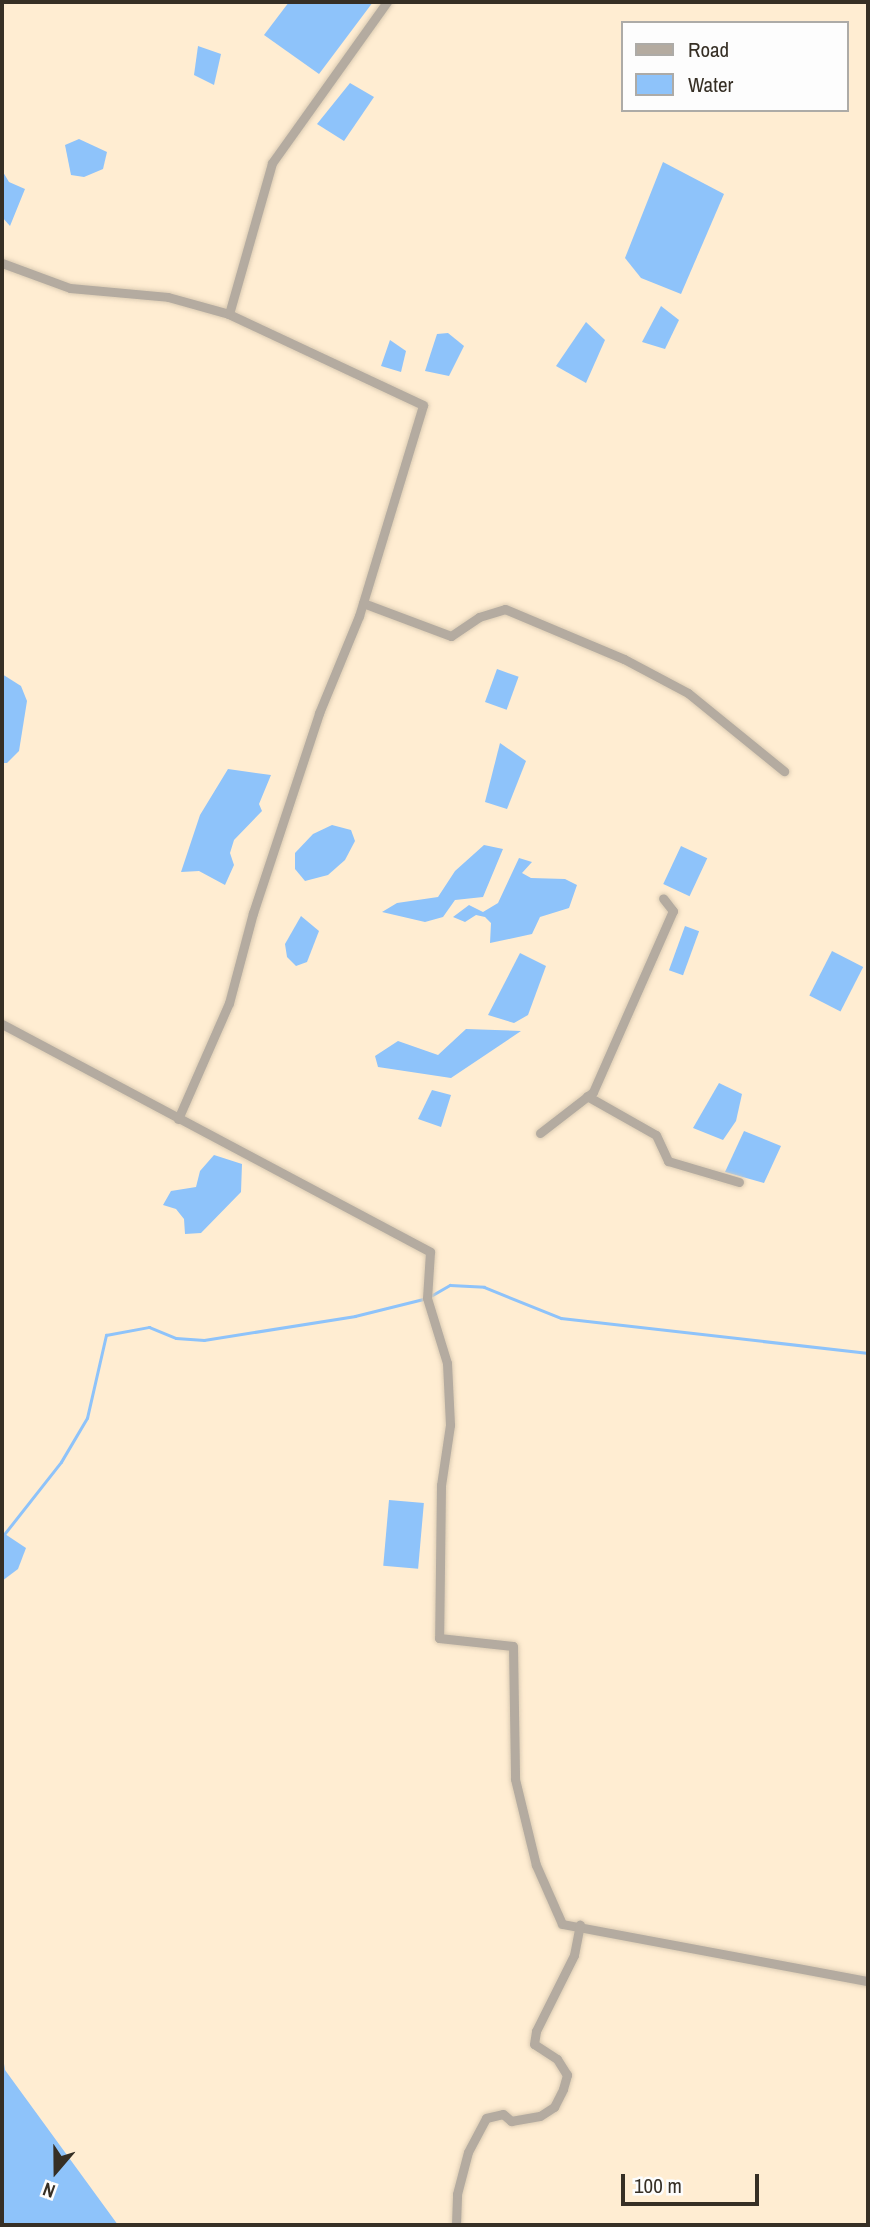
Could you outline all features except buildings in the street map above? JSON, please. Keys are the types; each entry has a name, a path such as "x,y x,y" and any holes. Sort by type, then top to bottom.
{"street":[{"path":"229,314 272,163 387,2"},
{"path":"2,263 70,288 169,297 229,314 423,405 363,603 319,713 253,913 229,1003 178,1119"},
{"path":"363,603 451,636 480,617 505,609 624,659 688,693 785,771"},
{"path":"540,1133 587,1096 622,1033 673,911 663,898"},
{"path":"2,1024 430,1252 427,1298 447,1363 450,1425 442,1485 439,1638 513,1646 514,1779 549,1901 562,1924 580,1925 868,1981"},
{"path":"587,1096 656,1135 668,1161 739,1182"},
{"path":"456,2225 457,2194 468,2152 486,2118 503,2114 511,2121 540,2116 554,2107 563,2089 567,2075 557,2059 534,2044 536,2031 574,1955 580,1925"}],"water":[{"path":"289,2 373,2 319,74 264,35"},
{"path":"198,46 221,54 214,85 194,75"},
{"path":"350,83 374,97 344,141 317,124"},
{"path":"79,139 107,152 103,169 84,177 71,175 65,145"},
{"path":"663,162 724,194 681,294 641,278 625,258"},
{"path":"3,172 9,182 25,189 10,226 2,217"},
{"path":"661,306 679,320 665,349 642,342"},
{"path":"586,322 605,340 586,383 556,366"},
{"path":"448,333 464,346 449,376 425,371 437,334"},
{"path":"390,340 406,351 401,372 381,366"},
{"path":"497,669 519,677 507,710 485,702"},
{"path":"2,674 21,686 27,701 19,751 7,763 2,763"},
{"path":"500,743 526,761 507,809 485,802"},
{"path":"228,769 271,775 259,804 262,811 234,840 230,853 234,865 225,885 199,871 181,872 200,815"},
{"path":"332,825 351,830 355,841 345,860 328,875 305,881 295,869 295,853 313,834"},
{"path":"484,845 503,849 483,897 455,900 443,917 425,922 382,912 397,903 438,897 455,871"},
{"path":"681,846 707,858 690,896 663,884"},
{"path":"519,858 532,862 522,873 531,878 565,879 577,885 569,908 540,917 532,934 490,943 491,923 485,917 476,915 465,922 453,917 469,905 483,912 498,903"},
{"path":"301,916 319,931 307,962 296,966 287,957 285,944"},
{"path":"685,926 699,931 683,975 669,970"},
{"path":"832,951 863,967 840,1011 809,996"},
{"path":"520,953 546,966 528,1015 514,1023 488,1015"},
{"path":"466,1029 521,1031 451,1078 378,1067 375,1056 398,1041 438,1055"},
{"path":"719,1083 742,1094 736,1121 723,1140 693,1128"},
{"path":"432,1090 451,1095 441,1127 418,1119"},
{"path":"744,1131 781,1146 764,1183 725,1172"},
{"path":"214,1155 242,1164 241,1192 201,1233 185,1234 184,1219 176,1209 163,1205 171,1191 196,1187 200,1171"},
{"path":"389,1500 424,1503 418,1569 383,1566"},
{"path":"2,1532 26,1548 18,1569 2,1581"},
{"path":"2,2051 5,2070 118,2225 2,2225"}],"waterway":[{"path":"429,1297 450,1285 484,1287 561,1318 868,1353"},
{"path":"2,1537 61,1462 87,1418 106,1335 149,1327 176,1338 204,1340 355,1316 423,1299"}]}
